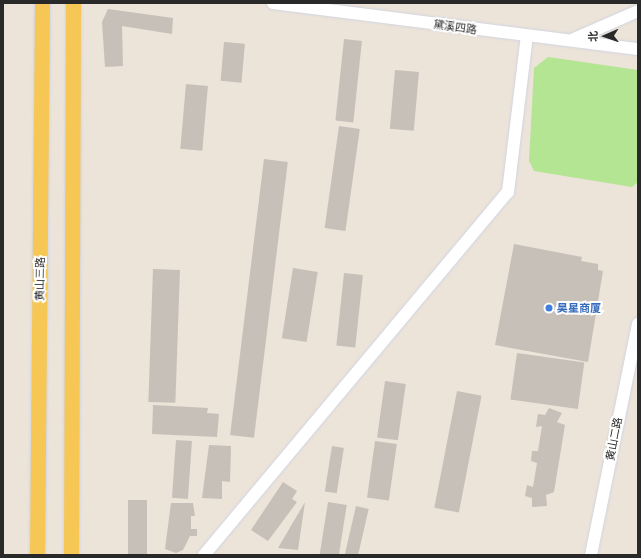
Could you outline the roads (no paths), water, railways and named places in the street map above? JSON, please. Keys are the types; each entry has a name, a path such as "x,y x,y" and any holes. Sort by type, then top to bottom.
{"main road":[{"name":"黄山三路","path":"37,555 42,3"},
{"path":"71,555 73,3"}],"street":[{"name":"黛溪四路","path":"273,3 527,36 574,39 638,49"},
{"path":"574,39 638,12"},
{"path":"204,555 508,192 527,36"},
{"name":"黄山二路","path":"591,555 638,324"}],"place":[{"name":"昊星商厦","path":"549,308"}]}
